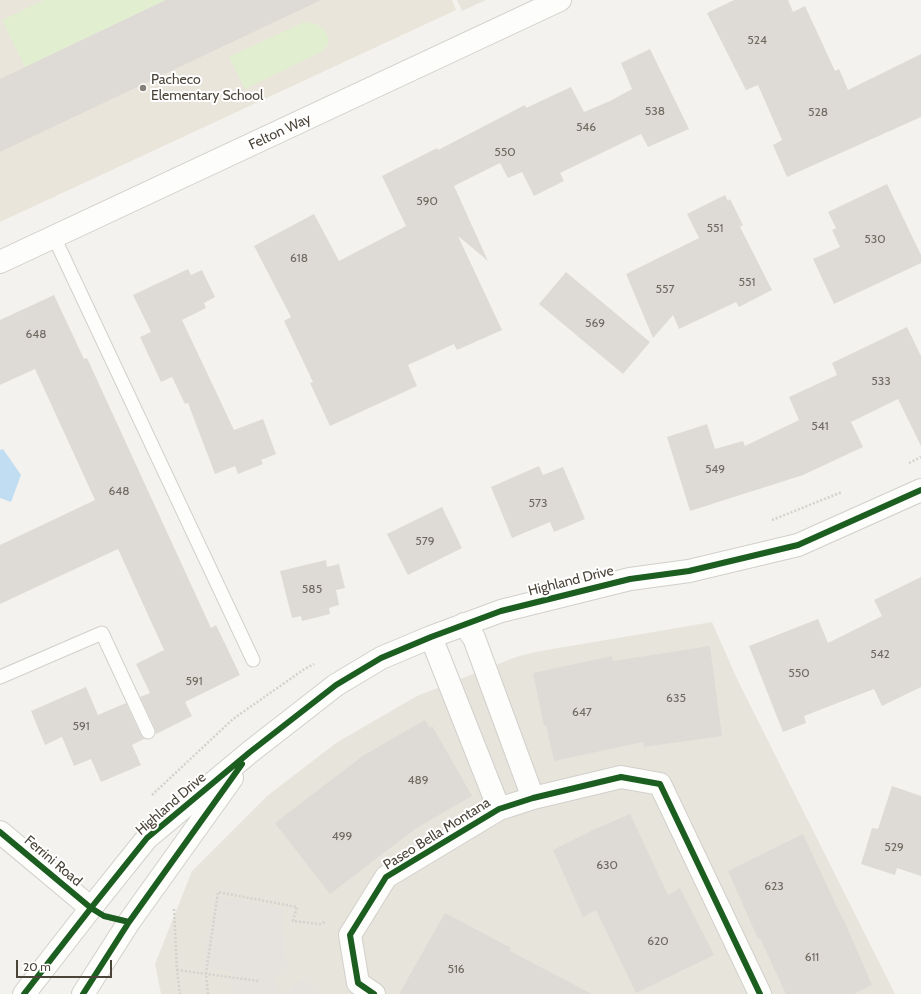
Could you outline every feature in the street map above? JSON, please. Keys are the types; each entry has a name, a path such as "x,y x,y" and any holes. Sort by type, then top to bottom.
{"street":[{"name":"Felton Way","path":"0,262 560,0"},
{"name":"Highland Drive","path":"24,994 147,838 250,752 336,685 381,658 464,624 501,611 630,579 689,571 798,545 921,490"},
{"path":"464,624 474,638 533,798"},
{"name":"Paseo Bella Montana","path":"431,637 499,809"},
{"name":"Highland Drive","path":"82,994 129,922 250,752"},
{"name":"Paseo Bella Montana","path":"374,994 358,983 350,935 386,878 499,809 533,798 621,777 660,784 760,994"},
{"name":"Ferrini Road","path":"0,832 91,908"}],"lane":[{"path":"54,237 253,660"},
{"path":"0,677 102,633 148,732"}],"path":[{"path":"208,994 206,974 218,892 297,907 293,921 320,924 338,916 358,923"},
{"path":"173,904 180,994"},
{"path":"177,970 259,981"}],"shaded area":[{"name":"Pacheco Elementary School","path":"0,0 452,0 456,10 0,222"},
{"path":"457,0 486,0 462,11"},
{"path":"712,622 738,681 895,994 161,994 155,964 192,871 267,796 336,743 417,696 516,657 535,652"},
{"path":"216,896 284,908 283,921 287,966 275,975 276,987 284,994 235,994 231,982 232,971 202,967"},
{"path":"303,978 317,994 284,994"}],"green space":[{"path":"44,0 166,0 25,67 2,20"},
{"path":"304,22 316,24 324,29 328,37 328,45 321,52 245,89 229,57"}],"water":[{"path":"3,449 21,475 11,502 0,498 0,450"}],"building":[{"path":"166,0 321,0 0,152 0,79"},
{"path":"734,0 788,0 793,12 805,6 835,71 839,69 848,90 921,54 921,117 787,177 773,145 782,140 758,85 746,90 707,13"},
{"path":"650,49 689,129 648,147 641,134 560,173 564,181 534,196 522,172 508,178 500,163 454,186 488,261 458,236 502,330 457,350 454,344 408,365 417,386 330,426 310,383 313,382 284,321 291,317 254,246 314,214 339,261 406,226 382,176 437,148 438,150 525,105 526,108 571,87 584,112 610,101 632,89 621,63"},
{"path":"887,184 921,255 921,263 834,304 813,259 840,247 832,230 836,228 828,212"},
{"path":"725,195 728,201 730,199 743,225 740,227 772,290 739,307 736,302 679,329 673,315 653,338 626,274 699,238 687,214"},
{"path":"188,269 191,275 202,270 215,297 204,303 206,308 182,320 234,430 263,419 276,454 261,460 263,464 238,474 235,466 215,474 188,403 185,404 172,377 161,382 140,337 151,332 133,295"},
{"path":"566,272 650,342 623,374 539,304"},
{"path":"54,295 84,359 87,358 211,628 216,625 240,675 185,702 192,716 156,734 140,697 150,693 136,664 164,650 118,549 0,604 0,545 95,500 35,369 0,385 0,320"},
{"path":"907,327 921,356 921,446 898,399 851,422 863,447 803,475 690,511 667,437 707,424 715,449 743,441 745,446 799,420 789,397 837,375 832,363"},
{"path":"539,466 543,475 563,467 585,519 554,532 550,522 512,538 491,487"},
{"path":"442,507 462,548 408,575 387,534"},
{"path":"326,560 327,567 339,564 345,588 336,590 339,605 329,608 330,614 302,621 301,616 292,618 280,571"},
{"path":"921,577 921,687 882,706 874,689 804,716 806,723 783,732 749,646 818,619 828,643 882,616 874,600"},
{"path":"710,646 722,736 644,747 643,742 554,761 546,725 544,726 533,673 612,656 613,661"},
{"path":"86,687 98,715 126,703 144,739 132,745 141,765 101,782 91,759 74,766 62,737 45,745 31,711"},
{"path":"425,720 430,728 432,726 472,796 415,829 330,894 275,823 364,755"},
{"path":"892,786 921,796 921,876 897,868 895,875 861,864 872,828 878,829"},
{"path":"630,814 668,895 680,888 714,955 636,993 596,910 583,917 553,850 595,829"},
{"path":"803,834 843,920 843,918 872,985 854,994 786,994 760,938 758,939 728,871"},
{"path":"445,913 511,948 510,951 592,994 399,994"}],"cycle path":[{"path":"24,994 147,838 250,752 336,685 381,658 431,637 501,611 630,579 689,571 798,545 921,490"},
{"path":"83,994 129,922 242,764"},
{"path":"374,994 358,983 350,935 386,877 499,809 533,798 621,777 660,784 760,994"},
{"path":"0,832 91,908 104,916 129,922"}],"place":[{"name":"Pacheco Elementary School","path":"143,88"}]}
